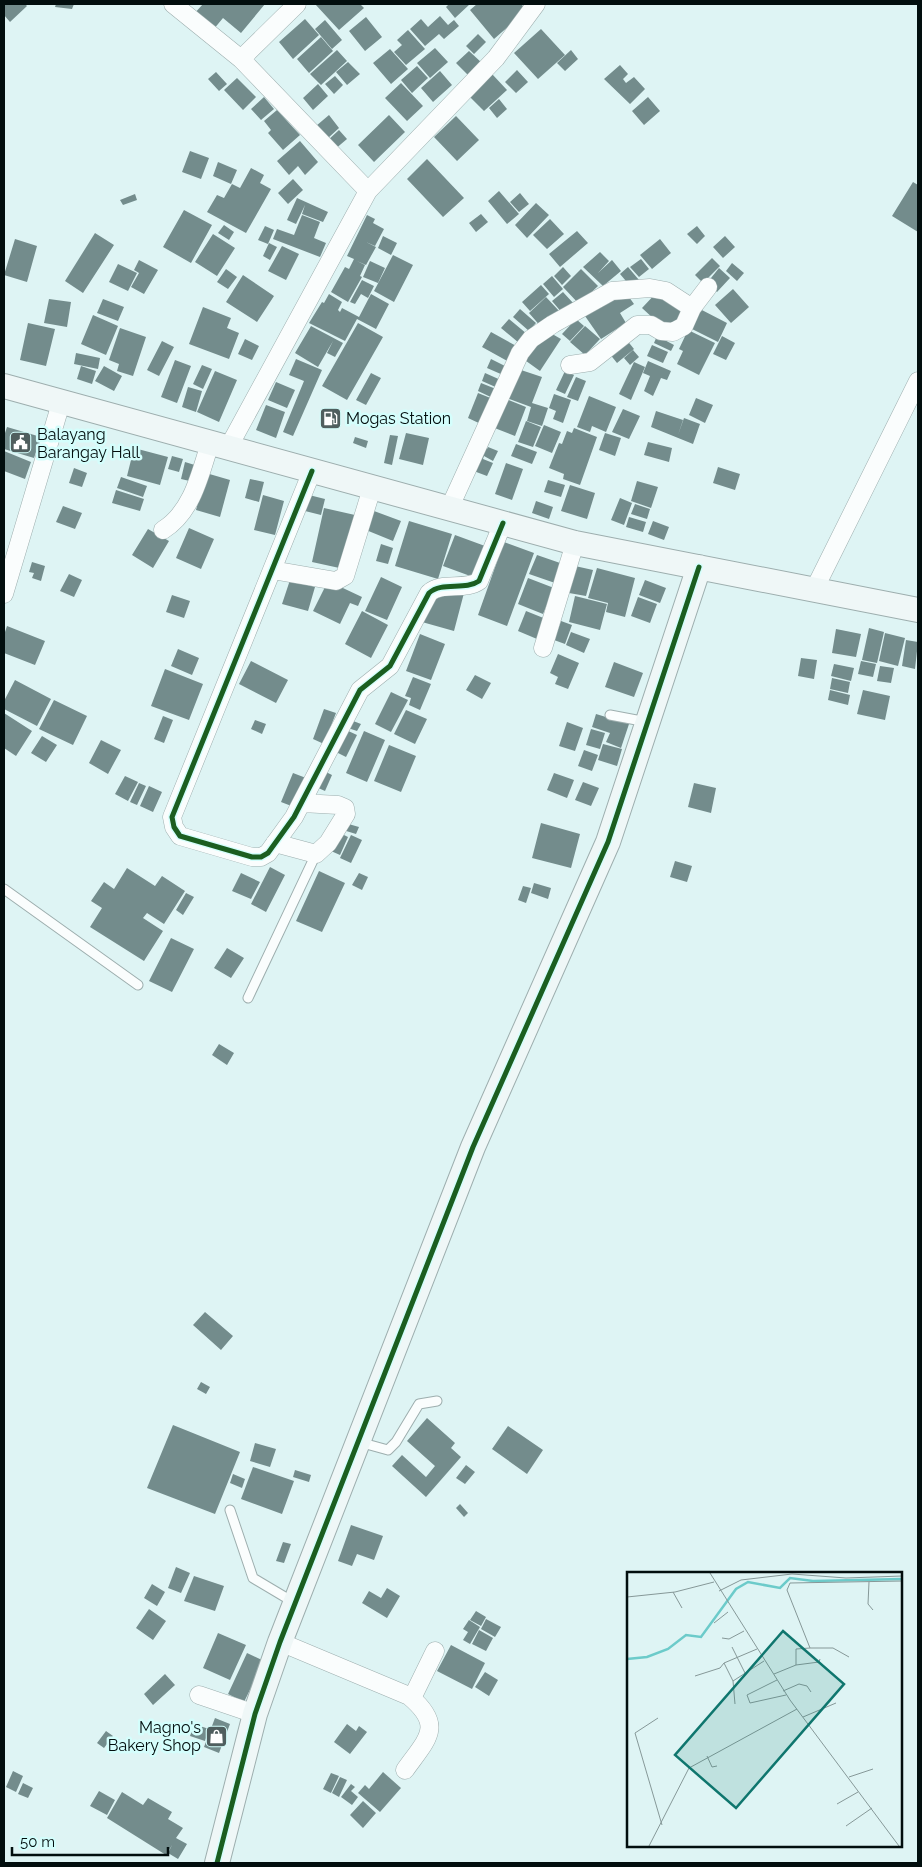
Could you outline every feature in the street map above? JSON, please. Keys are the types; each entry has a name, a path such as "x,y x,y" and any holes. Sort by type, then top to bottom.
{"street":[{"path":"173,4 241,59 368,191"},
{"path":"241,59 297,4"},
{"path":"163,530 176,522 368,191 496,58 536,4"},
{"path":"570,365 590,362 636,325 651,325 661,331 674,332 684,326 692,308 708,287"},
{"path":"449,509 520,353 531,339 553,324 612,291 650,288 666,291 692,308"},
{"path":"814,590 918,381"},
{"path":"4,386 575,543 918,610"},
{"path":"4,594 62,403"},
{"path":"312,471 172,817 174,827 180,836 252,857 261,857 268,853 302,803 360,690 390,666 429,593 435,589 471,585 479,580 503,523"},
{"path":"272,570 336,581 345,576 372,488"},
{"path":"544,648 575,543"},
{"path":"216,1863 255,1714 280,1642 356,1441 473,1147 608,842 699,567"},
{"path":"275,843 316,854 328,844 346,814 345,808 338,805 302,803"},
{"path":"280,1642 409,1696 422,1707 430,1723 430,1734 405,1770"},
{"path":"409,1696 414,1694 435,1650"},
{"path":"198,1695 255,1714"}],"lane":[{"path":"610,715 648,722"},
{"path":"248,998 316,854"},
{"path":"4,889 138,985"},
{"path":"356,1441 388,1450 396,1442 420,1404 436,1401"},
{"path":"230,1510 253,1578 295,1604"}],"building":[{"path":"4,4 25,4 27,6 10,22 4,15"},
{"path":"56,4 74,4 72,9 55,7"},
{"path":"203,4 265,4 241,33 223,18 213,30 194,14"},
{"path":"315,4 360,4 364,8 339,30"},
{"path":"449,4 470,4 455,18 446,7"},
{"path":"477,4 521,4 527,10 494,39 470,10"},
{"path":"440,16 448,25 454,20 459,26 444,39 439,34 425,46 410,29 421,19 428,27"},
{"path":"366,17 382,37 365,51 349,31"},
{"path":"305,19 319,35 293,59 279,42"},
{"path":"325,20 342,40 332,49 315,29"},
{"path":"541,29 565,55 538,79 514,53"},
{"path":"408,30 425,49 406,65 394,52 402,45 397,40"},
{"path":"478,34 486,42 474,54 466,46"},
{"path":"321,37 333,51 309,73 297,59"},
{"path":"435,48 448,62 430,78 417,63"},
{"path":"390,49 408,69 391,84 373,63"},
{"path":"337,50 347,61 321,85 310,74"},
{"path":"571,50 578,59 565,71 557,63"},
{"path":"469,51 482,63 469,76 456,63"},
{"path":"348,62 360,74 347,85 336,72"},
{"path":"620,65 628,74 623,79 626,83 634,77 645,89 630,104 604,79"},
{"path":"417,66 428,78 412,93 401,80"},
{"path":"517,70 528,82 516,93 505,82"},
{"path":"440,71 452,85 433,102 421,88"},
{"path":"216,72 227,84 219,91 208,79"},
{"path":"492,74 507,90 484,111 469,96"},
{"path":"335,76 343,85 334,94 325,84"},
{"path":"237,78 256,97 243,110 224,90"},
{"path":"401,83 423,106 407,121 385,98"},
{"path":"318,84 328,96 313,110 303,98"},
{"path":"264,97 274,109 261,120 251,109"},
{"path":"648,97 660,111 644,125 632,111"},
{"path":"499,99 507,109 497,118 489,108"},
{"path":"277,110 300,135 283,150 268,133 271,130 264,121"},
{"path":"329,115 339,128 327,139 316,126"},
{"path":"389,115 405,132 374,162 358,145"},
{"path":"456,116 479,140 457,161 434,137"},
{"path":"339,130 347,139 334,150 327,141"},
{"path":"300,141 318,162 305,175 298,166 289,175 277,161"},
{"path":"190,151 209,158 201,179 182,172"},
{"path":"427,159 464,198 443,217 407,179"},
{"path":"218,162 237,170 231,184 213,176"},
{"path":"251,168 264,175 260,183 271,189 246,233 207,212 217,195 224,198 232,184 240,188"},
{"path":"293,179 303,190 288,204 278,193"},
{"path":"913,182 918,185 918,232 892,216"},
{"path":"499,191 519,214 507,224 488,201"},
{"path":"520,193 529,204 519,212 510,202"},
{"path":"135,194 137,200 123,205 120,200"},
{"path":"297,198 328,212 323,222 302,214 305,205 296,224 287,220"},
{"path":"536,203 549,215 527,238 515,225"},
{"path":"184,210 212,225 191,263 163,247"},
{"path":"481,214 488,222 476,232 469,223"},
{"path":"302,215 320,222 314,238 326,243 320,257 273,239 277,229 294,235"},
{"path":"367,215 375,219 373,223 384,229 375,246 366,242 376,247 366,265 357,261 365,265 360,276 362,277 348,302 331,292 345,267 349,269 354,259 347,256"},
{"path":"550,219 564,234 547,249 533,235"},
{"path":"224,225 234,232 229,240 218,233"},
{"path":"265,226 274,230 268,244 258,240"},
{"path":"697,226 705,236 697,244 687,234"},
{"path":"577,231 588,243 560,267 549,254"},
{"path":"95,233 114,245 83,293 65,281"},
{"path":"213,234 235,248 217,276 195,262"},
{"path":"383,236 397,243 391,255 378,248"},
{"path":"725,236 735,247 723,258 713,247"},
{"path":"15,239 37,246 27,282 4,275"},
{"path":"660,239 671,253 652,269 640,255"},
{"path":"269,243 277,247 270,260 263,256"},
{"path":"282,246 299,254 286,280 268,271"},
{"path":"600,252 609,261 598,273 612,260 621,271 603,286 583,267"},
{"path":"393,255 413,265 394,302 374,291"},
{"path":"712,258 720,266 703,283 695,275"},
{"path":"641,259 649,269 639,277 630,267"},
{"path":"139,260 158,270 144,294 131,287 139,273 134,270"},
{"path":"370,261 385,268 378,283 363,277"},
{"path":"732,263 744,273 737,281 726,271"},
{"path":"118,264 137,273 128,291 109,282"},
{"path":"563,267 571,276 562,285 554,276"},
{"path":"628,267 639,280 631,287 620,274"},
{"path":"719,268 730,278 717,292 707,283"},
{"path":"226,269 237,277 228,289 217,282"},
{"path":"581,269 598,286 579,304 563,287"},
{"path":"243,275 274,296 257,322 226,302"},
{"path":"552,276 563,289 554,297 543,284"},
{"path":"362,280 374,286 368,298 361,294 355,304 350,302"},
{"path":"541,285 549,294 530,311 522,302"},
{"path":"733,289 749,307 731,323 715,305"},
{"path":"624,290 634,304 620,313 626,323 601,339 585,316"},
{"path":"658,291 685,313 667,331 642,308"},
{"path":"563,292 574,304 563,314 552,301"},
{"path":"329,294 342,302 338,310 340,312 342,308 359,317 371,294 389,304 376,329 357,319 345,341 309,323"},
{"path":"546,297 560,312 542,328 529,313"},
{"path":"49,299 71,302 67,327 44,323"},
{"path":"103,299 124,307 118,321 97,313"},
{"path":"203,307 231,318 227,328 239,333 229,359 189,344"},
{"path":"698,308 727,323 718,342 688,327"},
{"path":"520,309 536,323 529,331 513,317"},
{"path":"93,315 118,326 106,355 81,344"},
{"path":"509,319 527,334 519,343 501,328"},
{"path":"576,319 584,326 570,341 562,334"},
{"path":"28,323 55,329 46,366 20,360"},
{"path":"358,323 383,337 347,400 322,386"},
{"path":"311,326 343,343 335,357 327,353 333,341 318,367 295,353"},
{"path":"585,326 600,339 585,355 570,342"},
{"path":"120,328 146,337 133,376 117,371 119,364 109,360"},
{"path":"688,330 715,343 699,375 677,364 683,351 679,349"},
{"path":"547,331 561,339 540,371 522,358"},
{"path":"491,332 520,348 511,363 482,347"},
{"path":"657,336 674,345 671,351 654,343"},
{"path":"722,336 735,343 726,360 713,354"},
{"path":"245,339 259,346 252,360 238,354"},
{"path":"626,339 634,349 617,363 609,353"},
{"path":"162,341 174,347 159,376 147,370"},
{"path":"652,345 668,352 663,363 647,356"},
{"path":"633,350 639,357 630,365 624,358"},
{"path":"76,353 100,358 98,369 74,364"},
{"path":"296,359 322,370 293,436 283,432 304,381 289,375"},
{"path":"491,359 507,367 503,375 487,368"},
{"path":"175,360 191,366 177,403 161,397"},
{"path":"648,361 671,371 667,380 661,378 653,396 644,391 650,376 643,373"},
{"path":"634,362 645,367 631,400 619,394"},
{"path":"202,365 212,369 203,389 193,384"},
{"path":"81,366 96,371 92,384 77,379"},
{"path":"104,366 122,376 114,391 95,381"},
{"path":"518,369 542,377 532,403 548,408 542,426 527,421 531,407 507,398"},
{"path":"215,371 237,380 219,422 197,412"},
{"path":"565,371 574,375 565,394 556,390"},
{"path":"371,373 381,378 366,405 356,400"},
{"path":"485,373 503,381 500,389 482,381"},
{"path":"576,377 586,381 578,401 567,397"},
{"path":"276,382 295,390 287,408 268,400"},
{"path":"481,383 501,391 497,400 478,391"},
{"path":"188,387 202,391 196,412 182,407"},
{"path":"478,393 493,399 483,425 468,418"},
{"path":"554,394 571,400 563,423 553,419 556,411 549,408"},
{"path":"589,396 616,407 606,432 592,426 590,432 577,427"},
{"path":"504,398 526,407 515,436 492,427"},
{"path":"696,398 713,405 705,423 689,415"},
{"path":"266,405 285,412 276,438 256,430"},
{"path":"623,409 640,416 629,439 612,432"},
{"path":"656,411 683,420 678,435 684,418 700,424 693,444 651,427"},
{"path":"526,421 541,427 533,447 518,442"},
{"path":"544,425 561,432 552,453 535,446"},
{"name":"Balayang Barangay Hall","path":"7,427 41,437 34,458 4,449 4,436"},
{"path":"574,428 597,437 580,485 563,479 564,474 549,468 559,443 562,444 567,431 572,433"},
{"path":"406,433 429,438 423,465 399,459"},
{"path":"605,433 621,438 615,456 599,450"},
{"path":"390,435 398,436 392,465 384,463"},
{"path":"355,437 368,441 366,448 353,443"},
{"path":"648,442 672,448 669,462 644,455"},
{"path":"516,444 537,452 532,464 511,456"},
{"path":"481,447 487,449 488,447 498,451 493,461 484,456 483,459 493,463 487,476 471,470"},
{"path":"134,448 168,457 160,485 127,476"},
{"path":"4,451 31,462 25,479 4,471"},
{"path":"172,456 183,459 179,472 168,469"},
{"path":"185,462 198,466 194,482 181,479"},
{"path":"506,463 523,469 512,500 495,494"},
{"path":"718,467 740,474 735,490 713,483"},
{"path":"74,468 87,473 82,487 69,483"},
{"path":"206,473 230,480 220,517 196,510"},
{"path":"121,477 147,486 143,497 117,488"},
{"path":"250,479 264,482 259,502 245,498"},
{"path":"548,480 565,485 561,497 544,492"},
{"path":"637,481 658,487 651,508 631,501"},
{"path":"570,485 595,493 587,519 561,511"},
{"path":"116,490 144,499 140,511 112,503"},
{"path":"263,495 284,501 275,535 254,530"},
{"path":"309,495 325,499 321,515 305,511"},
{"path":"620,498 632,503 624,525 611,520"},
{"path":"536,501 553,507 549,519 532,513"},
{"path":"635,504 650,509 647,519 631,514"},
{"path":"63,506 82,513 75,529 56,522"},
{"path":"324,508 355,515 344,569 312,562"},
{"path":"374,511 401,521 393,541 366,530"},
{"path":"629,517 646,522 643,532 626,527"},
{"path":"409,521 452,534 438,579 395,566"},
{"path":"653,521 669,527 664,540 648,534"},
{"path":"189,528 214,539 201,569 176,558"},
{"path":"148,529 169,541 153,568 132,555"},
{"path":"455,535 485,546 473,577 443,566"},
{"path":"504,542 534,553 507,626 478,615"},
{"path":"381,544 393,548 388,564 376,561"},
{"path":"537,555 563,564 555,583 529,574"},
{"path":"32,562 45,566 41,581 32,578 34,573 29,572"},
{"path":"575,566 593,570 586,596 569,593"},
{"path":"597,568 635,578 625,617 606,612 608,603 588,598"},
{"path":"69,574 82,580 74,597 60,591"},
{"path":"381,577 402,587 387,620 365,611"},
{"path":"528,578 554,588 543,614 518,604"},
{"path":"290,580 315,587 308,611 282,604"},
{"path":"645,580 666,588 660,603 639,595"},
{"path":"328,581 362,597 358,606 350,603 340,624 313,611"},
{"path":"432,584 464,593 454,631 422,622"},
{"path":"172,595 190,601 184,618 166,612"},
{"path":"575,596 607,604 600,630 569,622"},
{"path":"638,597 657,604 650,623 631,616"},
{"path":"362,611 388,625 371,658 345,644"},
{"path":"526,611 546,619 537,639 518,631"},
{"path":"561,621 572,625 565,644 554,640"},
{"path":"7,626 45,641 35,665 4,653 4,635"},
{"path":"869,628 884,632 877,663 862,660"},
{"path":"836,629 861,634 856,657 832,653"},
{"path":"571,632 590,639 584,653 566,645"},
{"path":"885,633 905,638 898,666 879,661"},
{"path":"420,634 445,644 431,680 406,671"},
{"path":"906,640 918,642 915,669 902,666"},
{"path":"178,649 199,658 192,675 171,666"},
{"path":"558,654 579,663 568,689 555,684 558,677 550,673"},
{"path":"801,658 817,660 814,679 798,676"},
{"path":"251,661 288,680 276,703 239,684"},
{"path":"861,661 876,664 873,677 858,674"},
{"path":"614,662 643,673 634,697 605,687"},
{"path":"834,664 854,668 851,681 831,676"},
{"path":"880,666 894,668 891,683 877,681"},
{"path":"165,669 203,684 189,720 151,706"},
{"path":"475,675 491,683 482,699 466,690"},
{"path":"413,677 431,684 420,710 409,705 411,698 405,696"},
{"path":"832,678 850,682 848,693 830,689"},
{"path":"15,680 51,699 37,726 4,709 4,701"},
{"path":"830,690 850,695 848,705 828,700"},
{"path":"863,690 890,696 885,720 857,714"},
{"path":"391,692 408,700 391,732 375,724"},
{"path":"54,700 87,716 73,745 39,729"},
{"path":"324,709 336,713 324,744 313,739"},
{"path":"406,710 427,719 415,744 394,734"},
{"path":"4,713 32,731 16,756 4,748"},
{"path":"596,714 629,724 621,748 606,742 610,733 592,727"},
{"path":"163,716 173,720 164,743 154,739"},
{"path":"348,719 361,724 357,731 345,727"},
{"path":"255,720 266,724 262,734 251,729"},
{"path":"567,722 583,728 575,751 559,746"},
{"path":"344,729 357,735 346,757 334,751"},
{"path":"591,729 605,733 600,749 586,745"},
{"path":"364,731 385,740 367,782 346,773"},
{"path":"42,736 57,745 46,762 31,753"},
{"path":"101,740 121,750 108,774 89,763"},
{"path":"603,744 622,749 617,766 598,760"},
{"path":"389,745 416,756 401,792 374,781"},
{"path":"584,750 598,755 592,771 578,766"},
{"path":"322,770 332,775 325,791 314,786"},
{"path":"293,773 306,778 294,807 281,802"},
{"path":"554,773 574,780 567,798 547,790"},
{"path":"125,776 138,782 128,801 115,794"},
{"path":"583,782 599,788 591,806 575,800"},
{"path":"139,783 146,786 137,805 130,802"},
{"path":"694,783 716,788 711,813 688,807"},
{"path":"149,786 162,792 153,812 140,806"},
{"path":"345,823 359,827 356,834 343,830"},
{"path":"541,823 580,834 571,868 532,858"},
{"path":"340,833 348,837 340,855 331,851"},
{"path":"351,835 362,840 351,863 340,858"},
{"path":"675,861 692,866 687,882 670,877"},
{"path":"270,867 285,875 266,912 251,904"},
{"path":"127,868 155,886 162,876 185,891 164,924 147,913 143,918 163,931 144,961 90,927 102,908 91,901 104,882 114,889"},
{"path":"319,871 345,883 322,932 296,921"},
{"path":"241,873 260,882 251,899 232,891"},
{"path":"359,873 368,877 362,890 352,885"},
{"path":"534,883 551,888 548,899 531,893"},
{"path":"523,886 531,888 526,903 518,900"},
{"path":"186,893 194,897 183,915 176,910"},
{"path":"171,938 194,949 172,992 149,981"},
{"path":"227,948 244,958 231,978 214,968"},
{"path":"219,1044 234,1053 227,1065 212,1055"},
{"path":"205,1312 233,1336 221,1350 193,1325"},
{"path":"201,1382 210,1387 206,1394 197,1389"},
{"path":"427,1418 455,1443 451,1448 461,1457 426,1497 392,1466 402,1455 426,1477 435,1466 407,1441"},
{"path":"173,1425 240,1452 215,1514 147,1488"},
{"path":"508,1426 543,1450 527,1474 492,1449"},
{"path":"255,1443 276,1449 270,1467 250,1461"},
{"path":"466,1465 475,1472 465,1484 456,1478"},
{"path":"253,1467 294,1481 282,1514 241,1499"},
{"path":"295,1470 311,1475 309,1482 293,1477"},
{"path":"233,1474 245,1479 242,1488 230,1483"},
{"path":"460,1504 468,1513 464,1517 456,1508"},
{"path":"351,1525 383,1536 374,1560 357,1554 352,1566 338,1561"},
{"path":"283,1542 291,1544 284,1563 276,1561"},
{"path":"176,1567 190,1573 181,1593 168,1588"},
{"path":"194,1576 224,1586 215,1611 184,1601"},
{"path":"152,1584 165,1592 157,1606 144,1598"},
{"path":"387,1588 400,1596 387,1618 362,1603 369,1591 381,1598"},
{"path":"149,1609 166,1621 153,1640 136,1628"},
{"path":"476,1611 486,1617 481,1626 470,1620"},
{"path":"486,1619 501,1627 495,1637 481,1629"},
{"path":"469,1620 480,1627 470,1644 463,1640 468,1632 463,1629"},
{"path":"479,1630 493,1638 486,1651 472,1644"},
{"path":"218,1633 246,1645 230,1680 203,1668"},
{"path":"451,1645 485,1663 472,1689 437,1671"},
{"path":"247,1653 264,1661 244,1702 228,1694"},
{"path":"485,1672 498,1680 489,1696 475,1687"},
{"path":"165,1674 175,1685 153,1705 144,1694"},
{"name":"Magno's Bakery Shop","path":"215,1718 230,1724 219,1753 204,1747"},
{"path":"194,1724 209,1729 205,1741 190,1736"},
{"path":"347,1724 356,1731 359,1726 367,1732 350,1754 334,1742"},
{"path":"106,1731 113,1736 104,1748 97,1743"},
{"path":"13,1771 23,1776 16,1792 6,1787"},
{"path":"383,1772 401,1788 380,1812 358,1793 365,1785 369,1789"},
{"path":"331,1773 339,1776 331,1793 323,1789"},
{"path":"340,1777 347,1780 339,1797 332,1793"},
{"path":"23,1783 33,1788 28,1798 18,1794"},
{"path":"351,1784 355,1787 351,1791 358,1797 352,1805 341,1797"},
{"path":"99,1791 115,1800 107,1815 90,1806"},
{"path":"122,1792 143,1805 148,1798 172,1812 168,1819 183,1828 176,1838 187,1844 178,1859 168,1853 172,1845 166,1855 107,1818"},
{"path":"363,1801 376,1813 363,1828 350,1815"}],"cycle path":[{"path":"312,471 172,817 174,827 180,836 252,857 261,857 268,853 294,817 360,690 390,666 429,593 440,587 467,585 479,581 503,523"},
{"path":"217,1863 255,1714 280,1642 473,1147 608,842 699,567"}],"place":[{"name":"Mogas Station","path":"330,418"},
{"name":"Balayang Barangay Hall","path":"21,443"},
{"name":"Magno's Bakery Shop","path":"217,1736"}]}
